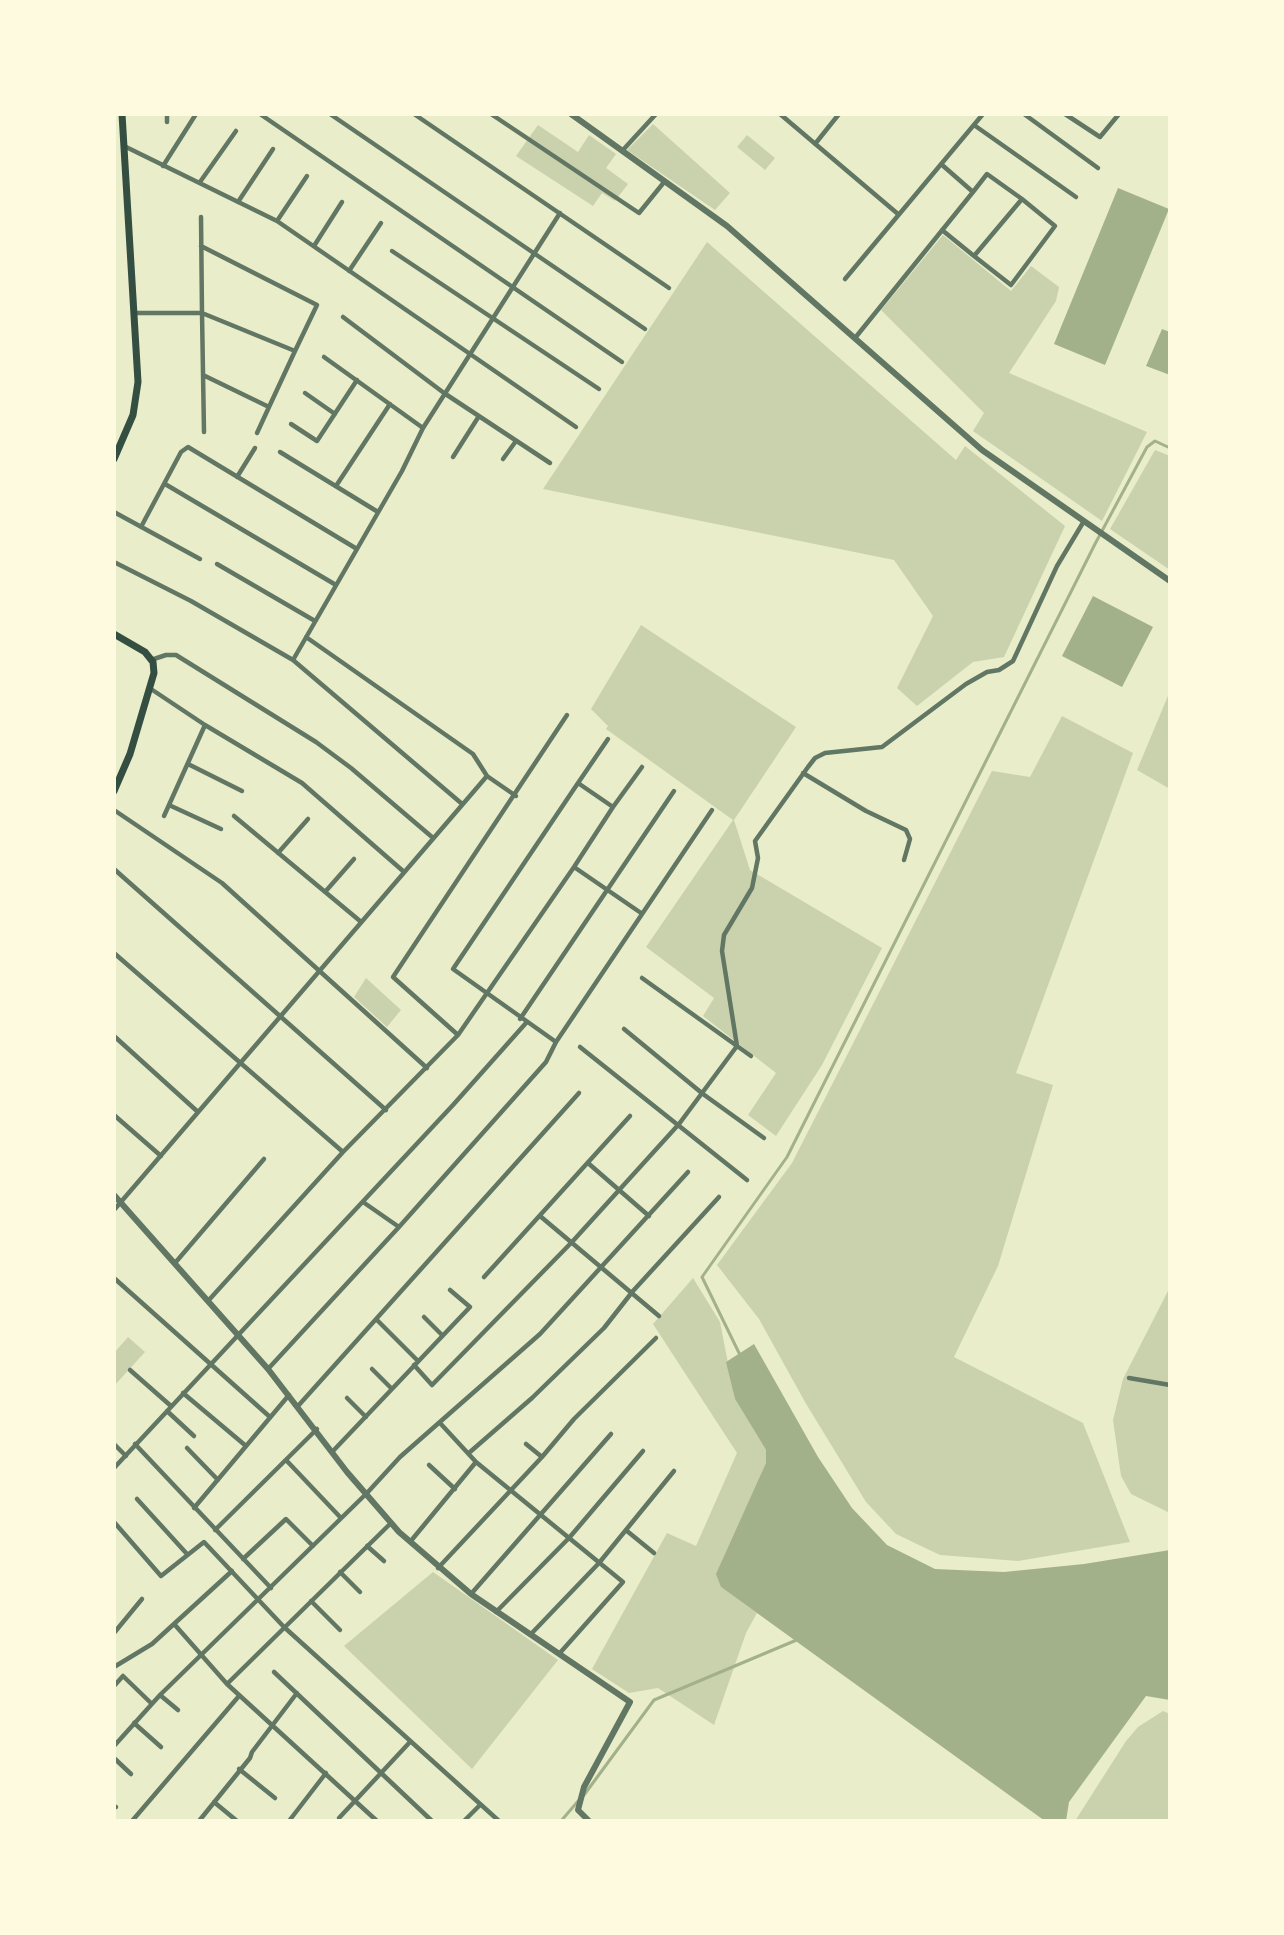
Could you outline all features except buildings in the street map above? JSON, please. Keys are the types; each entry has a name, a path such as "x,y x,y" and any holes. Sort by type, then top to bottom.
{"main road":[{"path":"114,459 137,398 122,114"},
{"path":"114,634 141,649 151,660 154,673 151,688 114,791"}],"street":[{"path":"167,114 167,122"},
{"path":"163,166 196,114"},
{"path":"260,114 622,362"},
{"path":"330,114 645,329"},
{"path":"414,114 669,288"},
{"path":"491,114 639,213 664,181"},
{"path":"571,114 758,252 982,450 1170,581"},
{"path":"622,151 656,114"},
{"path":"780,114 898,214"},
{"path":"815,144 839,114"},
{"path":"845,279 983,114"},
{"path":"1024,114 1098,168"},
{"path":"1065,114 1099,137 1119,114"},
{"path":"974,125 1076,197"},
{"path":"200,182 236,131"},
{"path":"124,146 277,221 576,427"},
{"path":"238,202 273,149"},
{"path":"940,164 973,192"},
{"path":"855,338 987,174 1055,226 1011,285 942,230"},
{"path":"277,221 307,176"},
{"path":"974,256 1022,199"},
{"path":"314,246 342,202"},
{"path":"293,660 378,512 423,428 560,213"},
{"path":"201,217 204,432"},
{"path":"349,271 381,223"},
{"path":"201,246 317,305 257,433"},
{"path":"392,250 599,389"},
{"path":"134,313 202,313 295,351"},
{"path":"343,317 444,393 550,463"},
{"path":"324,357 423,428"},
{"path":"203,375 269,407"},
{"path":"291,424 317,441 357,380"},
{"path":"305,393 335,414"},
{"path":"336,486 390,404"},
{"path":"453,457 479,416"},
{"path":"114,437 121,445"},
{"path":"503,459 516,441"},
{"path":"141,527 181,452 188,447 357,549"},
{"path":"237,477 255,448"},
{"path":"280,452 378,512"},
{"path":"165,484 336,585"},
{"path":"114,512 200,559"},
{"path":"377,1320 432,1384 572,1242 679,1124 737,1046 722,951 724,935 752,888 758,858 755,841 815,758 825,753 882,747 966,684 987,672 999,670 1013,661 1057,566 1086,523"},
{"path":"114,562 191,601 293,660 461,802"},
{"path":"217,564 315,621"},
{"path":"306,637 473,754 487,776 516,796"},
{"path":"151,660 166,655 176,655 316,742 351,768 432,837"},
{"path":"151,688 205,725 302,783 403,871"},
{"path":"458,1035 393,977 516,796 567,715"},
{"path":"164,816 205,725"},
{"path":"556,1042 520,1019 453,969 608,739"},
{"path":"188,764 242,791"},
{"path":"208,1301 343,1152 458,1035 642,767"},
{"path":"803,773 866,811 906,830 910,839 904,860"},
{"path":"114,1210 461,802 487,776"},
{"path":"578,783 613,807"},
{"path":"520,1019 674,791"},
{"path":"169,805 221,829"},
{"path":"114,810 222,883 320,969 427,1068"},
{"path":"267,1369 399,1227 546,1062 556,1042 712,810"},
{"path":"234,816 360,921"},
{"path":"278,853 308,819"},
{"path":"325,892 354,859"},
{"path":"574,867 641,913"},
{"path":"114,869 386,1110"},
{"path":"114,953 343,1152"},
{"path":"642,978 751,1056"},
{"path":"114,1468 363,1202 526,1023"},
{"path":"624,1029 703,1094 764,1138"},
{"path":"114,1036 198,1112"},
{"path":"580,1047 747,1180"},
{"path":"298,1406 579,1093"},
{"path":"114,1115 160,1156"},
{"path":"484,1277 630,1116"},
{"path":"175,1263 264,1159"},
{"path":"588,1163 649,1216"},
{"path":"114,1746 160,1695 367,1493 400,1457 540,1334 688,1172"},
{"path":"114,1196 267,1369 317,1429 347,1472 410,1542 471,1594 630,1702 584,1788 578,1810 585,1820"},
{"path":"470,1452 532,1398 604,1328 633,1291 719,1197"},
{"path":"363,1202 399,1227"},
{"path":"540,1216 633,1291 659,1316"},
{"path":"114,1278 211,1362 270,1417"},
{"path":"333,1452 470,1307 450,1290"},
{"path":"424,1317 442,1335"},
{"path":"438,1568 511,1491 574,1419 656,1338"},
{"path":"372,1369 392,1389"},
{"path":"130,1370 194,1436"},
{"path":"1129,1378 1170,1384"},
{"path":"183,1394 246,1446"},
{"path":"194,1508 289,1395"},
{"path":"347,1398 366,1417"},
{"path":"440,1423 470,1452 476,1462 623,1582 559,1654"},
{"path":"215,1530 317,1429"},
{"path":"471,1594 611,1434"},
{"path":"114,1444 126,1456"},
{"path":"135,1444 271,1588"},
{"path":"526,1444 542,1457"},
{"path":"187,1448 218,1480"},
{"path":"496,1611 569,1538 643,1451"},
{"path":"286,1460 341,1518"},
{"path":"410,1542 476,1462"},
{"path":"429,1465 455,1489"},
{"path":"531,1634 599,1563 674,1471"},
{"path":"137,1499 187,1554"},
{"path":"243,1559 286,1519 313,1546"},
{"path":"114,1522 161,1576 204,1542 284,1628 479,1806 499,1821"},
{"path":"227,1684 391,1522"},
{"path":"627,1531 654,1553"},
{"path":"367,1546 384,1561"},
{"path":"114,1667 152,1644 232,1571"},
{"path":"340,1572 360,1592"},
{"path":"114,1633 142,1599"},
{"path":"311,1601 340,1630"},
{"path":"175,1625 200,1656 239,1696 377,1821"},
{"path":"274,1672 432,1821"},
{"path":"115,1684 123,1676 152,1704"},
{"path":"199,1821 250,1758 272,1724 297,1694"},
{"path":"160,1695 178,1710"},
{"path":"132,1821 239,1696"},
{"path":"134,1723 161,1747"},
{"path":"339,1818 410,1742"},
{"path":"114,1758 130,1774"},
{"path":"239,1769 275,1798"},
{"path":"289,1821 326,1773"},
{"path":"214,1802 237,1821"},
{"path":"464,1821 479,1806"}],"shaded area":[{"path":"653,124 730,193 715,210 627,150"},
{"path":"538,125 578,152 589,135 616,154 606,168 628,184 615,201 602,193 593,206 516,156"},
{"path":"747,135 775,158 765,170 737,147"},
{"path":"1118,188 1169,209 1105,365 1054,344"},
{"path":"943,235 1011,291 1031,266 1059,287 1056,301 1009,373 1147,432 1102,521 973,431 984,413 881,310"},
{"path":"707,242 956,460 965,446 1065,526 1004,657 973,662 917,706 897,688 933,616 894,560 543,489"},
{"path":"1162,329 1170,332 1170,375 1146,366"},
{"path":"1155,450 1170,456 1170,570 1110,529"},
{"path":"1093,596 1153,627 1122,687 1062,656"},
{"path":"641,625 796,727 734,820 750,870 882,948 822,1065 776,1136 748,1115 776,1073 703,1016 714,998 646,947 733,820 606,729 608,726 591,709"},
{"path":"1170,691 1170,789 1137,770"},
{"path":"1062,716 1133,753 1016,1073 1053,1085 998,1266 954,1357 1083,1423 1130,1542 1018,1561 940,1555 896,1534 866,1502 805,1402 759,1319 717,1265 792,1163 992,771 1030,777"},
{"path":"366,978 401,1010 387,1027 354,997"},
{"path":"693,1278 720,1322 735,1399 766,1450 766,1463 721,1587 757,1613 746,1633 714,1725 658,1688 629,1693 592,1669 667,1533 696,1546 737,1453 653,1324"},
{"path":"1170,1287 1170,1513 1131,1494 1121,1476 1113,1420 1123,1379"},
{"path":"128,1337 145,1352 114,1386 114,1353"},
{"path":"754,1344 818,1457 852,1508 887,1545 935,1569 1004,1572 1084,1564 1170,1550 1170,1700 1146,1696 1069,1802 1066,1821 1045,1821 721,1587 716,1574 766,1463 766,1450 735,1399 726,1362"},
{"path":"433,1572 558,1660 472,1769 344,1646"},
{"path":"1163,1711 1170,1714 1170,1821 1075,1821 1126,1741 1138,1727"}],"waterway":[{"path":"741,1357 702,1277 787,1157 1095,544 1147,447 1155,441 1170,448"},
{"path":"584,1795 654,1700 799,1639"},
{"path":"561,1821 579,1800"}]}
